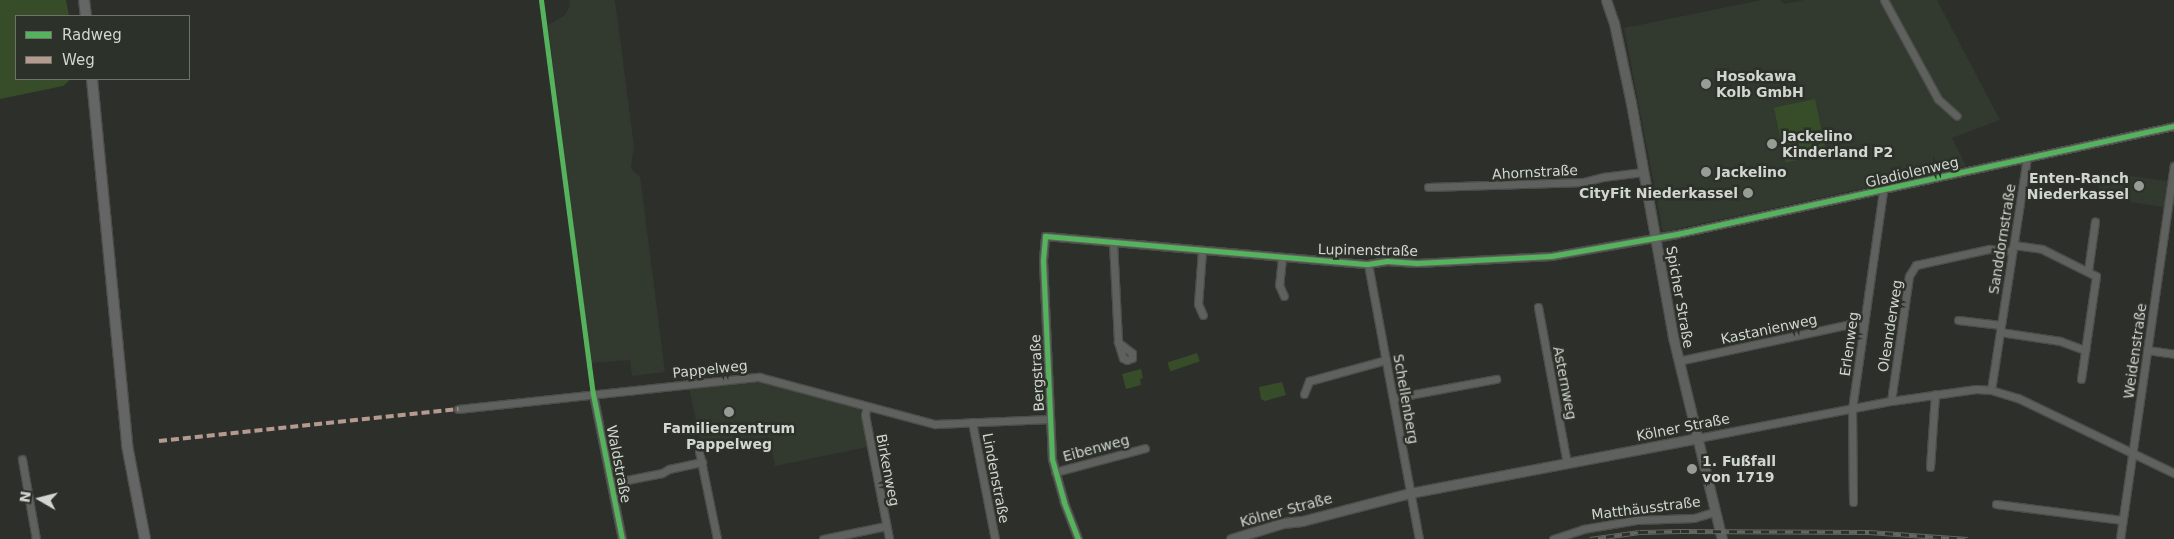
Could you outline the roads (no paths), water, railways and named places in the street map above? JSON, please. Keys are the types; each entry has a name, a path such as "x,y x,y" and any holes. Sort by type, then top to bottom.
{"main road":[{"path":"84,0 86,15"},
{"path":"92,80 127,445 144,539"}],"street":[{"name":"Spicher Straße","path":"1606,0 1621,54 1678,361 1722,539"},
{"path":"1884,0 1938,99 1957,116"},
{"name":"Gladiolenweg","path":"1656,238 2174,126"},
{"name":"Sanddornstraße","path":"1991,390 2027,158"},
{"name":"Weidenstraße","path":"2120,539 2174,166"},
{"name":"Ahornstraße","path":"1428,187 1584,182 1602,177 1644,172"},
{"name":"Erlenweg","path":"1853,502 1852,409 1883,190"},
{"path":"2081,380 2096,276 2088,271 2095,221"},
{"name":"Bergstraße","path":"1076,539 1052,459 1043,260 1045,236 1080,240"},
{"name":"Lupinenstraße","path":"1080,240 1368,264 1387,261 1417,263 1551,256 1656,238"},
{"path":"1112,242 1118,342"},
{"name":"Oleanderweg","path":"1891,401 1910,276 1916,265 1989,249 2042,249 2088,271"},
{"path":"1202,251 1198,304 1203,314"},
{"path":"1282,258 1279,285 1284,296"},
{"name":"Schellenberg","path":"1368,264 1419,539"},
{"name":"Asternweg","path":"1538,307 1567,462"},
{"path":"1958,320 2060,341 2084,350"},
{"name":"Kastanienweg","path":"1678,361 1864,321"},
{"path":"2147,350 2174,354"},
{"path":"1304,394 1309,382 1386,360"},
{"name":"Pappelweg","path":"458,409 758,377 935,424 1050,419"},
{"path":"1392,398 1496,379"},
{"name":"Kölner Straße","path":"1231,539 1284,523 1302,521 1410,493 1891,401 1964,389 1991,390 2018,398 2174,474"},
{"name":"Waldstraße","path":"593,394 622,539"},
{"path":"1930,467 1935,394"},
{"name":"Birkenweg","path":"867,406 865,416 889,539"},
{"name":"Lindenstraße","path":"972,422 995,539"},
{"name":"Eibenweg","path":"1055,472 1144,448"},
{"path":"699,451 717,539"},
{"path":"22,459 36,539"},
{"path":"612,483 662,473 670,469 702,462"},
{"path":"1996,504 2122,520"},
{"name":"Matthäusstraße","path":"1553,539 1592,527 1636,520 1694,518 1714,512"},
{"path":"823,539 886,526"}],"railway":[{"path":"1590,539 1640,532 1681,531 1869,532 1968,539"}],"place":[{"name":"Hosokawa Kolb GmbH","path":"1706,84"},
{"name":"Jackelino Kinderland P2","path":"1772,144"},
{"name":"Jackelino","path":"1706,172"},
{"name":"Enten-Ranch Niederkassel","path":"2139,186"},
{"name":"CityFit Niederkassel","path":"1748,193"},
{"name":"Familienzentrum Pappelweg","path":"729,412"},
{"name":"1. Fußfall von 1719","path":"1692,469"}]}
